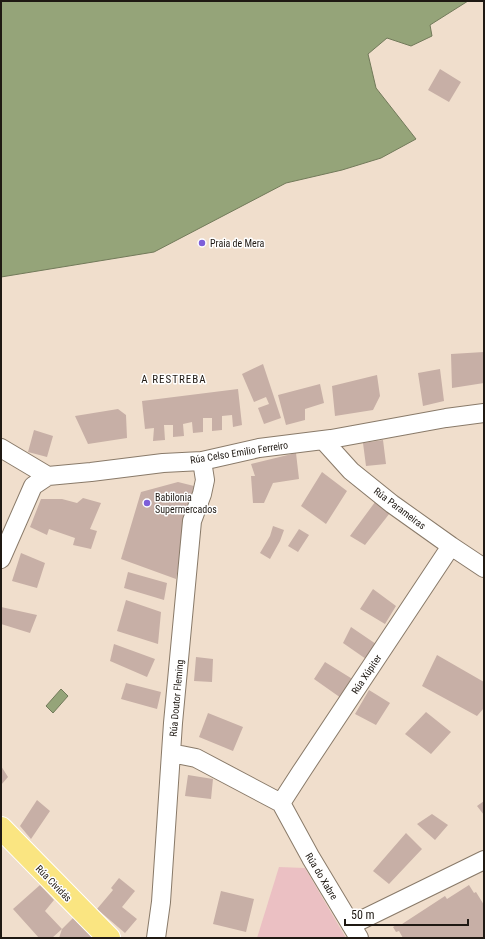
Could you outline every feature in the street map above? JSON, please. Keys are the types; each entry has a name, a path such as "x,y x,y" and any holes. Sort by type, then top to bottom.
{"main road":[{"name":"Rúa Cividás","path":"1,828 109,938"}],"street":[{"name":"Rúa Celso Emilio Ferreiro","path":"48,476 202,460 259,448 323,440 446,418 484,413"},
{"name":"Rúa Parameiras","path":"323,440 351,471 392,504 484,568"},
{"path":"1,448 48,476 33,486 1,559"},
{"name":"Rúa Doutor Fleming","path":"156,938 161,902 173,723 192,521 202,494 205,480 202,460"},
{"name":"Rúa Xúpiter","path":"282,803 451,546"},
{"path":"172,754 196,758 282,803"},
{"name":"Rúa do Xabre","path":"282,803 311,858 355,932 484,860"}],"shaded area":[{"path":"1,1 468,1 430,25 432,36 411,46 387,38 368,54 376,88 416,139 381,158 342,170 286,183 154,252 1,277"},
{"path":"61,689 68,696 53,713 46,706"},
{"path":"279,867 305,868 346,938 257,938"}],"building":[{"path":"440,69 461,82 449,102 428,90"},
{"path":"484,352 484,383 452,388 451,354"},
{"path":"263,364 281,418 264,424 258,408 269,404 266,397 254,402 242,374"},
{"path":"440,369 444,401 423,406 418,373"},
{"path":"377,375 380,396 373,410 335,416 332,386"},
{"path":"320,384 324,403 305,409 305,420 286,425 278,395"},
{"path":"238,389 242,425 233,427 232,415 222,416 222,430 212,431 212,418 203,418 203,432 193,433 192,422 183,424 184,436 173,437 173,425 164,425 165,440 153,441 154,428 145,429 142,401"},
{"path":"118,409 126,415 127,438 88,444 75,416"},
{"path":"34,430 53,436 47,457 28,452"},
{"path":"383,440 386,464 366,466 363,443"},
{"path":"296,453 299,479 273,483 264,503 253,503 251,476 255,476 251,464"},
{"path":"322,472 347,491 326,524 301,506"},
{"path":"178,482 194,486 176,579 121,559 141,492"},
{"path":"83,498 101,503 90,529 97,531 91,549 73,545 75,538 49,529 47,535 30,527 41,499 62,499 77,503"},
{"path":"378,498 393,509 365,545 350,536"},
{"path":"273,526 284,530 270,559 260,553 270,536"},
{"path":"299,529 309,535 298,552 288,546"},
{"path":"21,553 45,563 37,588 12,581"},
{"path":"128,572 167,583 164,600 124,588"},
{"path":"373,589 396,606 385,624 360,609"},
{"path":"126,600 161,612 158,644 117,631"},
{"path":"1,607 37,615 30,633 1,624"},
{"path":"351,627 376,644 366,659 343,643"},
{"path":"114,644 155,659 147,677 110,661"},
{"path":"437,655 484,682 484,708 477,716 422,686"},
{"path":"196,657 213,659 212,682 194,681"},
{"path":"325,662 354,680 341,698 314,679"},
{"path":"126,683 161,692 157,709 121,699"},
{"path":"369,690 390,703 376,725 355,714"},
{"path":"426,712 451,732 431,754 405,734"},
{"path":"208,713 243,727 233,751 199,737"},
{"path":"1,766 8,777 1,785"},
{"path":"188,775 213,779 211,799 185,796"},
{"path":"37,800 50,811 31,839 20,826"},
{"path":"484,801 484,815 477,806"},
{"path":"432,814 448,825 435,840 417,824"},
{"path":"406,833 422,849 389,884 373,871"},
{"path":"119,878 135,891 122,907 137,919 125,933 97,909 113,890 111,888"},
{"path":"40,885 54,900 45,911 62,929 52,938 39,938 13,909"},
{"path":"469,885 474,893 476,892 484,905 484,938 403,938 399,931 396,932 393,927 398,924 399,926 445,896 447,899"},
{"path":"221,891 254,899 246,932 213,924"},
{"path":"74,917 94,938 59,938 62,929"}],"place":[{"name":"Praia de Mera","path":"202,243"},
{"name":"Babilonia Supermercados","path":"147,503"}],"district":[{"name":"A RESTREBA","path":"174,379"}]}
